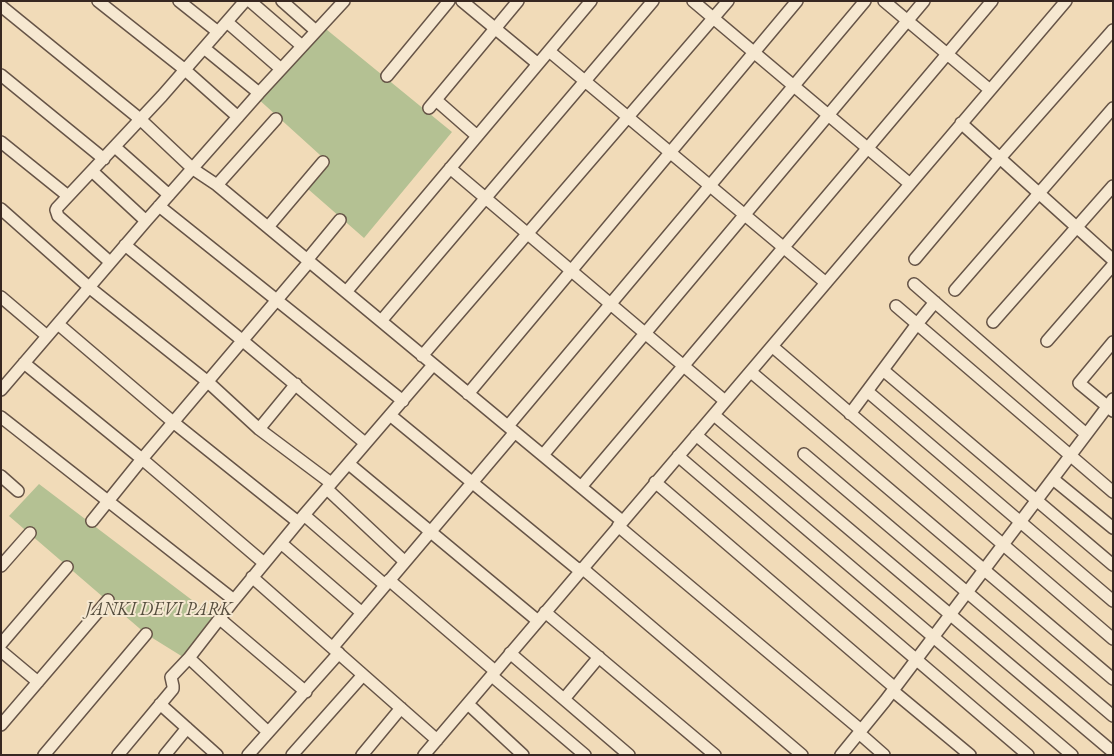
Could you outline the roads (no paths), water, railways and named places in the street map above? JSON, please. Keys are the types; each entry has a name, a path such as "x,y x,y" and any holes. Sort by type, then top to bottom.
{"street":[{"path":"98,1 184,69 238,117"},
{"path":"179,1 218,32"},
{"path":"110,262 56,213 57,208 115,147 245,1"},
{"path":"250,1 302,46"},
{"path":"282,1 316,31"},
{"path":"3,384 90,288 110,262 259,93 344,1"},
{"path":"386,76 449,1"},
{"path":"462,1 538,64"},
{"path":"477,136 432,104 518,1"},
{"path":"381,321 652,1"},
{"path":"693,1 910,184"},
{"path":"422,356 728,1"},
{"path":"468,394 797,1"},
{"path":"248,755 306,692 362,612 472,482 511,429 610,304 864,1"},
{"path":"884,1 990,90"},
{"path":"543,455 924,1"},
{"path":"581,486 992,1"},
{"path":"426,754 620,523 773,347 1066,1"},
{"path":"346,292 589,2"},
{"path":"1,6 140,119 193,169 217,185 581,486 620,523 884,755"},
{"path":"227,22 281,70"},
{"path":"915,259 1000,158 1113,30"},
{"path":"204,48 259,93"},
{"path":"549,51 826,283"},
{"path":"1,75 104,159"},
{"path":"955,290 1113,108"},
{"path":"217,185 276,119"},
{"path":"961,123 1113,260"},
{"path":"1,142 68,196"},
{"path":"115,147 169,195"},
{"path":"268,227 323,162"},
{"path":"450,168 725,401"},
{"path":"92,171 146,221"},
{"path":"993,322 1113,186"},
{"path":"159,206 403,400"},
{"path":"1,209 90,288 208,382 260,430 329,486 404,561"},
{"path":"92,521 107,500 277,301 340,220"},
{"path":"125,246 296,384 365,443"},
{"path":"1047,341 1113,265"},
{"path":"914,284 1086,434"},
{"path":"1,297 47,336"},
{"path":"850,414 935,302"},
{"path":"896,306 1113,492"},
{"path":"58,324 174,422 387,582 585,755"},
{"path":"841,755 894,690 1086,434 1111,405 1079,383 1113,342"},
{"path":"773,347 1113,639"},
{"path":"24,363 142,459 264,563"},
{"path":"118,755 172,689 174,686 171,677 189,658 252,577 433,365"},
{"path":"883,370 1113,565"},
{"path":"751,372 1113,679"},
{"path":"260,430 296,384"},
{"path":"867,391 1113,601"},
{"path":"390,415 581,569 802,755"},
{"path":"714,415 1113,752"},
{"path":"1,417 234,600"},
{"path":"696,435 1072,755"},
{"path":"804,454 1113,716"},
{"path":"678,456 1028,755"},
{"path":"349,464 541,617 598,657 715,755"},
{"path":"1,476 18,491"},
{"path":"1052,479 1113,528"},
{"path":"655,482 970,755"},
{"path":"1,566 30,533"},
{"path":"281,543 362,612"},
{"path":"1,644 67,567"},
{"path":"252,577 437,740"},
{"path":"1,724 108,600"},
{"path":"220,619 306,692"},
{"path":"44,755 146,634"},
{"path":"1,651 38,682"},
{"path":"510,653 628,755"},
{"path":"564,699 598,657"},
{"path":"189,658 268,732"},
{"path":"292,755 363,674"},
{"path":"160,704 213,753"},
{"path":"468,704 523,755"},
{"path":"362,755 401,708"},
{"path":"165,755 187,728"}],"park label":[{"name":"JANKI DEVI PARK","path":"159,610"}]}
